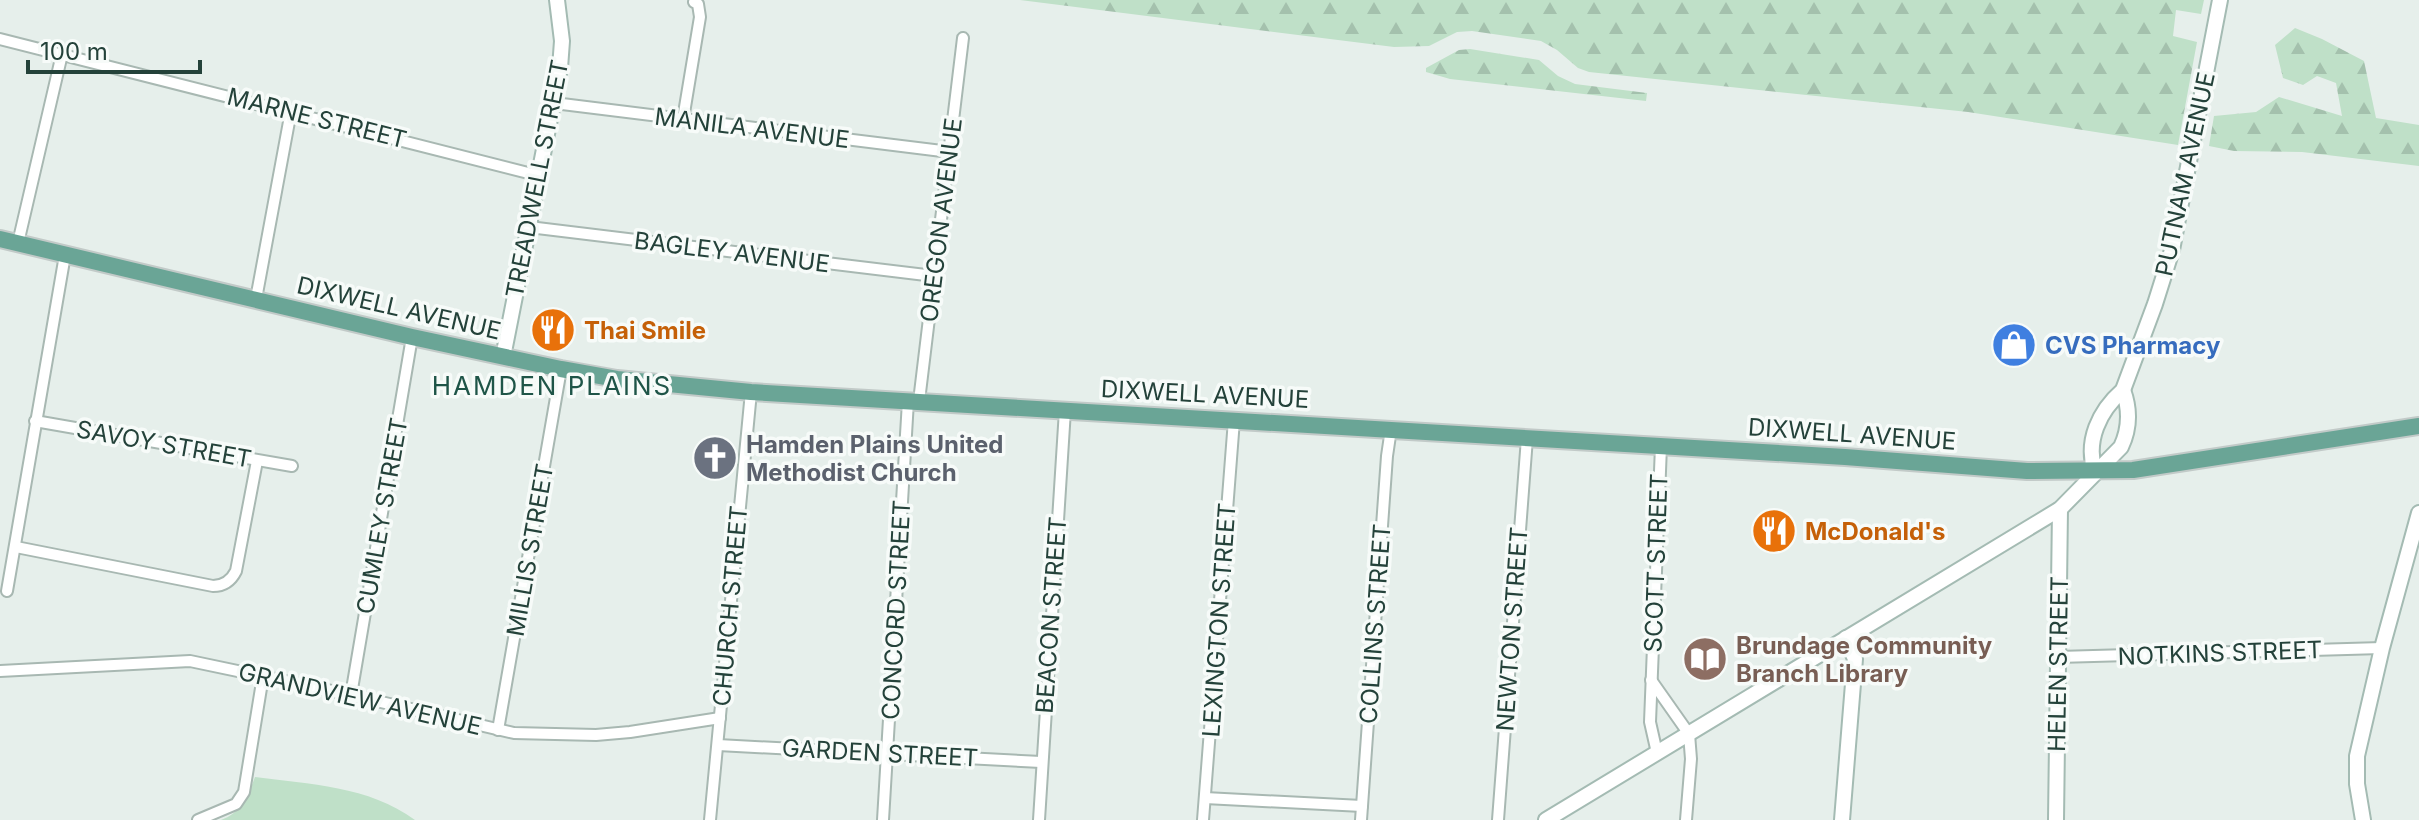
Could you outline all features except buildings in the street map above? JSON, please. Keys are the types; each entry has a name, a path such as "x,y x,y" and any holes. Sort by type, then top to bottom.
{"main road":[{"name":"TREADWELL STREET","path":"503,357 554,103 562,41 557,0"},
{"name":"PUTNAM AVENUE","path":"2123,390 2129,414 2127,436 2114,457 2095,472 2090,455 2092,436 2112,400 2123,390 2172,250 2220,0"},
{"name":"DIXWELL AVENUE","path":"0,239 412,337 561,369 617,379 751,392 1391,429 2027,471 2095,472 2170,466 2419,426"},
{"path":"1546,820 2060,509 2095,472"},
{"name":"HELEN STREET","path":"2056,820 2060,509"},
{"path":"2363,820 2357,784 2357,756 2382,648 2419,513"},
{"path":"1842,820 1855,659 1846,638"}],"street":[{"path":"683,119 700,17 698,4 694,2"},
{"name":"OREGON AVENUE","path":"914,401 934,276 963,38"},
{"name":"MARNE STREET","path":"0,39 540,176"},
{"path":"18,243 62,54"},
{"name":"MANILA AVENUE","path":"554,103 950,152"},
{"path":"256,299 291,111"},
{"name":"BAGLEY AVENUE","path":"529,227 934,276"},
{"path":"7,591 65,255"},
{"name":"CUMLEY STREET","path":"351,695 412,337"},
{"name":"MILLIS STREET","path":"498,730 561,369"},
{"name":"CHURCH STREET","path":"710,820 751,392"},
{"name":"CONCORD STREET","path":"883,820 914,401"},
{"name":"BEACON STREET","path":"1039,820 1065,410"},
{"name":"LEXINGTON STREET","path":"1203,820 1234,420"},
{"name":"SAVOY STREET","path":"35,421 292,466"},
{"name":"COLLINS STREET","path":"1361,820 1391,429"},
{"name":"NEWTON STREET","path":"1498,820 1527,438"},
{"name":"SCOTT STREET","path":"1657,753 1650,722 1661,446"},
{"path":"16,547 213,586 228,583 236,571 257,461"},
{"name":"NOTKINS STREET","path":"2058,657 2382,648"},
{"name":"GRANDVIEW AVENUE","path":"0,671 190,661 514,733 596,735 720,718"},
{"path":"198,820 236,804 244,792 263,676"},
{"name":"SCOTT STREET","path":"1651,680 1689,734"},
{"path":"1686,820 1691,759 1689,734"},
{"name":"GARDEN STREET","path":"718,745 1041,762"},
{"path":"1205,798 1362,806"}],"green space":[{"path":"1020,0 2204,0 2201,14 2176,10 2173,36 2197,42 2178,145 1968,112 1589,72 1578,68 1541,41 1472,31 1457,32 1429,46 1394,47"},
{"path":"2295,28 2364,61 2376,118 2419,125 2419,166 2302,152 2234,151 2209,146 2214,116 2256,112 2279,97 2342,116 2336,83 2317,76 2303,85 2283,78 2275,45"},
{"path":"1459,50 1539,60 1558,76 1575,84 1647,93 1646,101 1450,79 1426,72 1426,68"},
{"path":"255,777 358,793 415,820 221,820 239,808"}],"place":[{"name":"Thai Smile","path":"553,330"},
{"name":"CVS Pharmacy","path":"2014,345"},
{"name":"Hamden Plains United Methodist Church","path":"715,458"},
{"name":"McDonald's","path":"1774,531"},
{"name":"Brundage Community Branch Library","path":"1705,659"}],"district":[{"name":"HAMDEN PLAINS","path":"552,385"}]}
